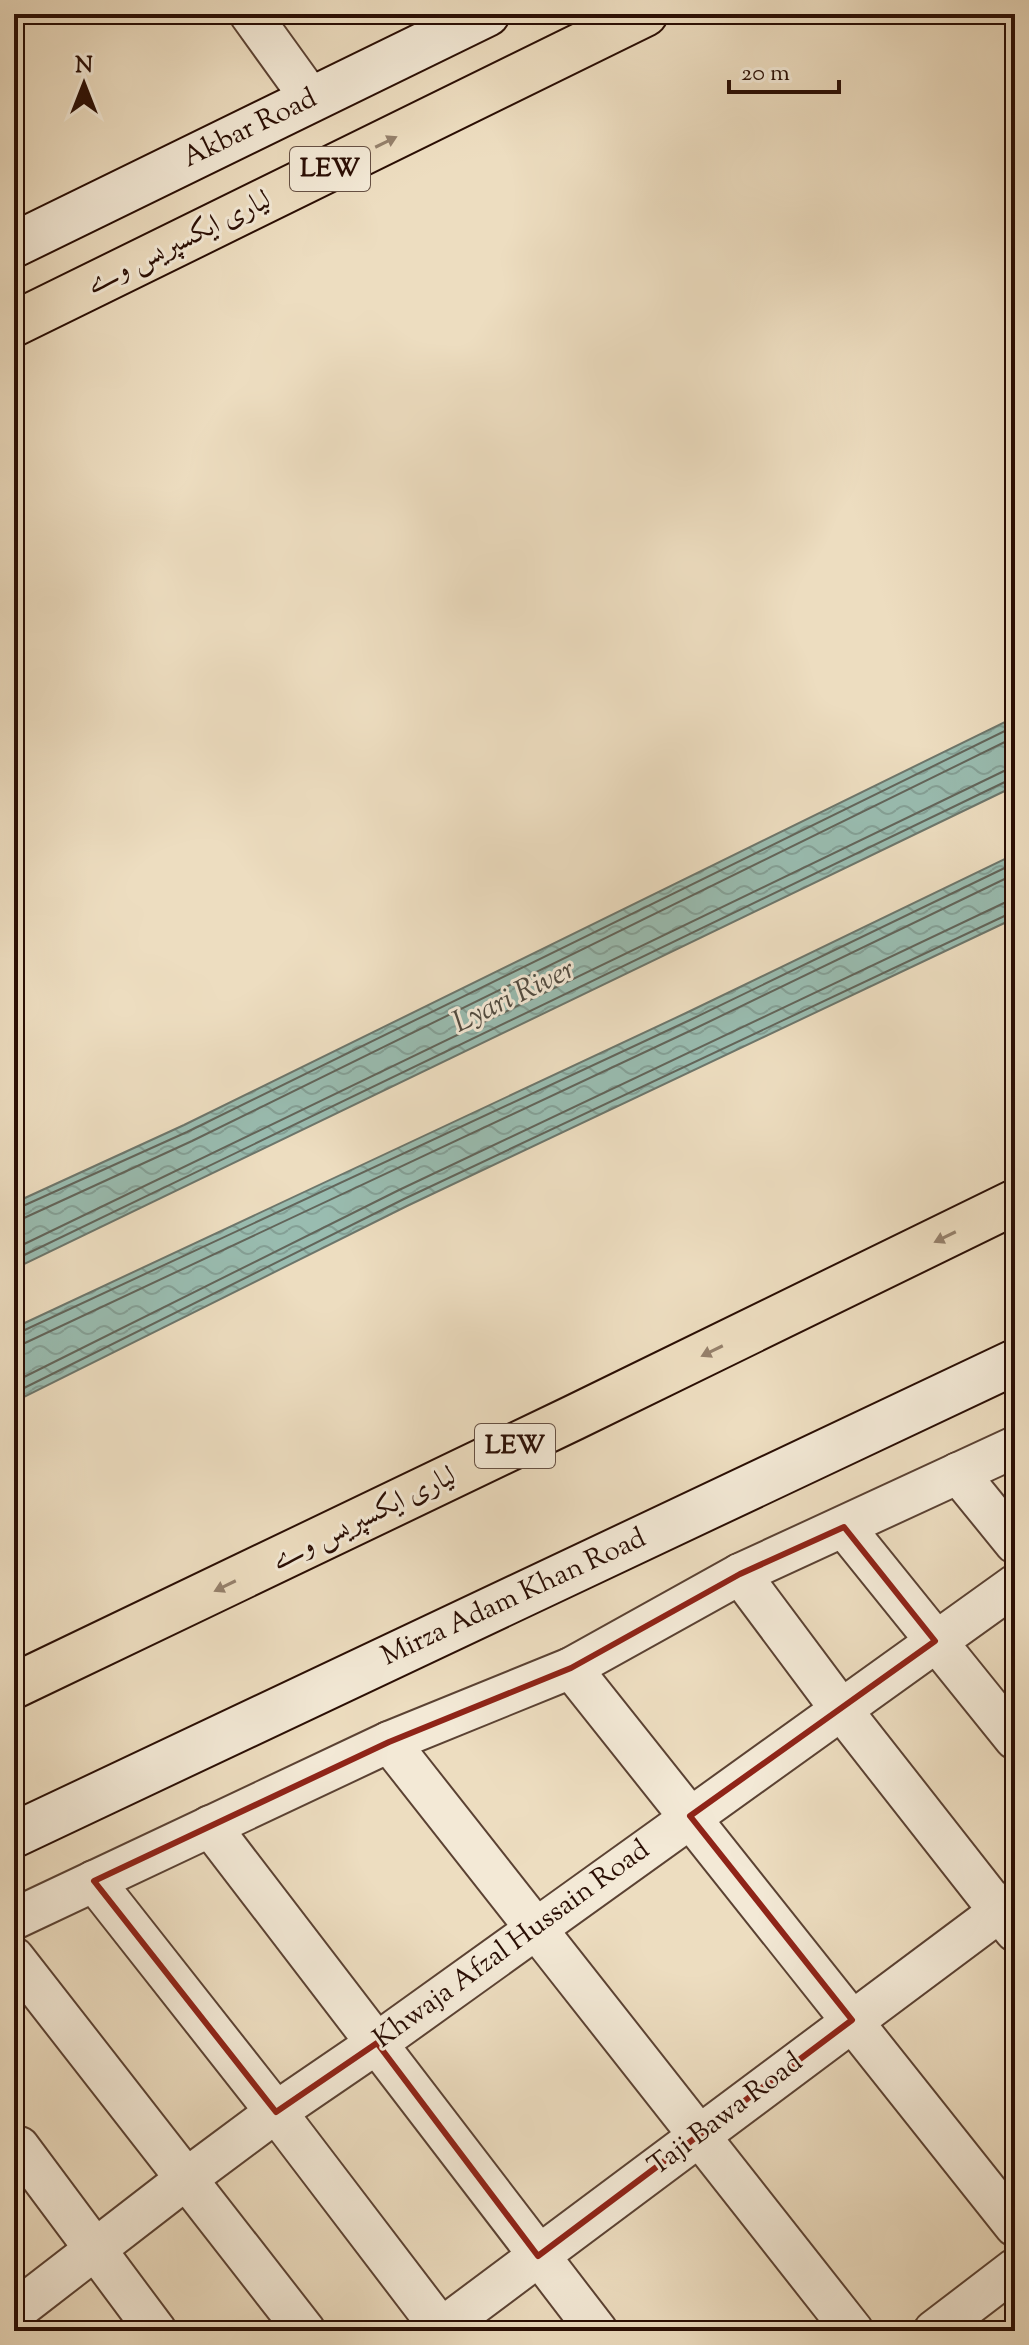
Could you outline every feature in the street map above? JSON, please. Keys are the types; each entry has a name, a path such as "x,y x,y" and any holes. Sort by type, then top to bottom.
{"highway":[{"name":"لیاری ایکسپریس وے","path":"14,324 645,14"},
{"name":"لیاری ایکسپریس وے","path":"14,1686 324,1539 1015,1202"}],"main road":[{"name":"Akbar Road","path":"14,245 312,100 471,17"},
{"name":"Mirza Adam Khan Road","path":"14,1835 1015,1362"}],"street":[{"path":"250,14 312,100"},
{"path":"14,1919 389,1742 571,1668 740,1574 1015,1447"},
{"path":"958,1473 1015,1543"},
{"path":"844,1527 1015,1739"},
{"path":"740,1574 840,1708 1010,1914"},
{"name":"Khwaja Afzal Hussain Road","path":"23,2310 94,2249 276,2112 377,2043 1015,1585"},
{"path":"571,1668 1015,2226"},
{"path":"389,1742 853,2331"},
{"path":"210,1826 597,2331"},
{"path":"94,1881 276,2112 440,2330"},
{"name":"Taji Bawa Road","path":"440,2330 852,2020 1010,1914"},
{"path":"14,1958 305,2331"},
{"path":"19,2147 156,2331"},
{"path":"934,2331 1015,2269"}],"highlighted area":[{"path":"844,1527 935,1641 690,1816 852,2020 538,2256 377,2043 276,2112 94,1881 389,1742 571,1668 740,1574"}],"water":[{"name":"Lyari River","path":"1015,717 1015,786 14,1269 14,1203 184,1125"},
{"path":"1015,854 1015,918 407,1206 14,1402 14,1328 686,1013"}]}
